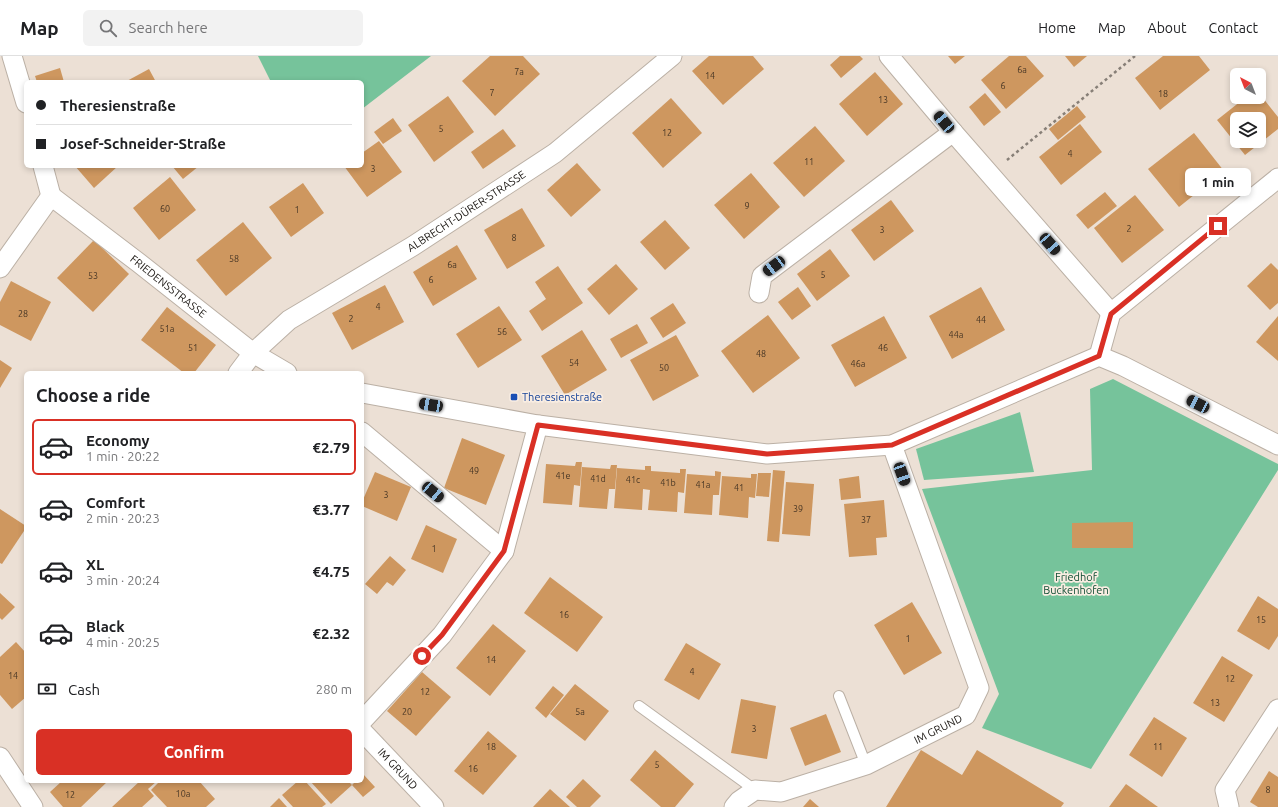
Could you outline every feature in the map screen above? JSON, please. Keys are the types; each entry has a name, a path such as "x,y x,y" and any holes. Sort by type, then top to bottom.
{"street":[{"path":"12,56 24,97"},
{"name":"ALBRECHT-DÜRER-STRASSE","path":"253,353 289,320 413,246 555,153 672,56"},
{"path":"889,56 1111,314"},
{"path":"759,293 762,276 953,132"},
{"path":"0,268 51,196 44,168"},
{"path":"1099,356 1111,314 1278,178"},
{"name":"FRIEDENSSTRASSE","path":"51,196 253,353 284,371"},
{"path":"240,371 253,353"},
{"path":"364,393 538,425 767,454 892,445 1099,356 1124,366 1278,445"},
{"path":"364,719 442,635 504,551 538,425"},
{"path":"364,434 504,551"},
{"name":"IM GRUND","path":"755,790 781,792 866,765 966,715 979,688 892,445"},
{"path":"1229,807 1225,790 1278,709"},
{"name":"IM GRUND","path":"364,733 434,807"},
{"path":"0,757 33,807"},
{"path":"734,807 739,801 755,790"}],"lane":[{"path":"839,696 866,765"},
{"path":"639,706 755,790"}],"path":[{"path":"989,174 1136,56"}],"green space":[{"path":"258,56 431,56 364,107 364,80 270,80"},
{"name":"Friedhof Buckenhofen","path":"1113,379 1278,464 1278,470 1091,769 982,728 999,694 922,489 1092,470 1090,389"},
{"path":"1020,412 1034,472 924,480 916,449"}],"building":[{"path":"490,56 523,56 540,74 495,116 462,81"},
{"path":"709,56 753,56 764,69 723,105 692,71"},
{"path":"840,56 860,56 863,59 841,78 830,65"},
{"path":"948,56 965,56 955,64"},
{"path":"1009,56 1026,56 1044,76 1006,109 981,80"},
{"path":"1065,56 1087,56 1074,67"},
{"path":"1163,56 1199,56 1210,70 1160,110 1135,78"},
{"path":"60,68 63,80 36,80 35,76"},
{"path":"149,69 155,80 129,80"},
{"path":"875,72 903,104 867,136 839,104"},
{"path":"985,93 1001,112 984,126 969,107"},
{"path":"448,96 474,132 434,162 408,125"},
{"path":"671,98 702,133 663,168 632,133"},
{"path":"1266,102 1278,117 1278,129 1266,138 1266,112 1230,112 1230,136 1217,120 1237,104 1266,104"},
{"path":"1077,106 1086,117 1058,140 1049,129"},
{"path":"393,118 402,131 383,144 374,132"},
{"path":"1080,124 1102,152 1061,185 1039,157"},
{"path":"815,126 845,161 804,197 773,163"},
{"path":"503,129 516,146 483,169 471,152"},
{"path":"1194,133 1224,171 1179,207 1148,169"},
{"path":"379,141 402,172 367,197 345,168 364,168 364,152"},
{"path":"1239,148 1254,148 1245,155"},
{"path":"577,163 601,190 571,217 547,190"},
{"path":"77,168 116,168 94,188"},
{"path":"174,168 197,168 183,179"},
{"path":"751,173 780,207 744,239 714,205"},
{"path":"170,177 196,210 159,240 133,208"},
{"path":"303,183 324,213 291,237 269,207"},
{"path":"1105,192 1117,206 1088,229 1076,215"},
{"path":"1135,195 1164,230 1122,263 1094,228"},
{"path":"891,200 914,231 874,261 851,230"},
{"path":"522,208 545,246 507,269 484,230"},
{"path":"665,220 690,248 665,270 640,242"},
{"path":"243,222 272,258 226,296 196,260"},
{"path":"94,240 129,274 93,312 57,278"},
{"path":"457,245 477,279 433,306 413,272"},
{"path":"830,249 850,276 817,301 797,274"},
{"path":"1271,263 1278,270 1278,303 1270,310 1247,286"},
{"path":"616,264 638,289 609,315 587,289"},
{"path":"558,266 583,303 542,331 529,311 546,299 535,282"},
{"path":"11,281 51,302 31,341 0,325 0,302"},
{"path":"385,285 404,322 352,350 332,313"},
{"path":"798,287 811,306 792,320 778,302"},
{"path":"981,287 1005,330 952,359 929,316"},
{"path":"673,303 686,323 663,338 650,318"},
{"path":"499,306 522,340 478,368 456,334"},
{"path":"167,307 216,345 196,371 181,371 141,340"},
{"path":"768,315 800,358 753,393 721,351"},
{"path":"884,316 907,358 855,387 831,345"},
{"path":"1278,316 1278,361 1256,342"},
{"path":"637,324 648,343 621,358 610,339"},
{"path":"582,330 607,370 565,395 541,356"},
{"path":"676,335 699,376 653,401 630,360"},
{"path":"0,360 12,368 0,388"},
{"path":"462,438 505,455 486,505 444,488"},
{"path":"576,462 582,462 580,486 574,485 572,505 543,503 546,464 575,466"},
{"path":"611,465 617,465 615,489 609,489 607,509 579,507 582,467 610,469"},
{"path":"645,466 651,466 651,471 680,473 680,469 686,469 684,493 678,492 677,512 648,510 650,490 643,489 642,510 614,508 617,468 645,470"},
{"path":"773,470 785,471 779,542 767,541"},
{"path":"715,471 721,472 719,495 713,495 712,515 684,513 687,474 715,476"},
{"path":"375,472 411,487 397,521 364,507 364,497"},
{"path":"758,473 771,473 769,497 756,496"},
{"path":"751,474 757,474 755,498 749,497 748,518 719,515 722,476 751,478"},
{"path":"859,476 861,498 841,500 839,479"},
{"path":"786,482 814,484 810,536 782,534"},
{"path":"884,500 887,537 876,538 877,555 849,557 844,504"},
{"path":"0,509 24,525 24,531 2,564 0,563"},
{"path":"1133,522 1133,548 1072,548 1072,523"},
{"path":"426,525 457,539 443,573 411,559"},
{"path":"390,556 406,570 393,586 387,582 377,594 365,584"},
{"path":"550,577 603,617 577,652 524,613"},
{"path":"0,593 15,607 2,620 0,618"},
{"path":"1258,596 1278,609 1278,636 1269,650 1237,631"},
{"path":"912,602 942,653 904,675 874,625"},
{"path":"493,624 526,651 490,696 456,668"},
{"path":"16,642 24,651 24,699 12,709 0,695 0,657"},
{"path":"686,643 721,664 699,700 664,680"},
{"path":"1222,656 1253,675 1224,722 1193,703"},
{"path":"422,672 451,697 416,736 387,711"},
{"path":"575,684 609,711 585,741 550,714"},
{"path":"553,686 564,695 546,718 535,708"},
{"path":"741,699 776,706 767,759 731,753"},
{"path":"826,714 841,752 805,766 790,728"},
{"path":"1154,717 1187,738 1162,777 1129,755"},
{"path":"488,731 517,756 483,795 454,771"},
{"path":"655,750 694,784 675,807 661,807 630,780"},
{"path":"921,750 962,775 977,750 1064,803 1061,807 886,807"},
{"path":"1269,771 1278,777 1278,807 1258,807 1250,802"},
{"path":"364,775 375,787 363,797 352,785 354,783 364,783"},
{"path":"583,779 601,796 590,807 577,807 566,797"},
{"path":"60,783 106,783 81,807 63,807 50,792"},
{"path":"138,783 155,783 148,789 154,796 142,807 112,807"},
{"path":"158,783 201,783 215,799 206,807 167,807 151,790"},
{"path":"296,783 307,783 326,804 322,807 293,807 282,795"},
{"path":"312,783 350,783 352,785 331,804"},
{"path":"1126,784 1158,807 1109,807"},
{"path":"550,789 570,807 533,807"},
{"path":"279,798 287,807 270,807"},
{"path":"810,799 819,807 803,807"}],"place":[{"name":"Theresienstraße","path":"514,397"}],"route":[{"path":"422,656 442,635 504,551 538,425 767,454 892,445 1099,356 1111,314 1218,226"}]}
